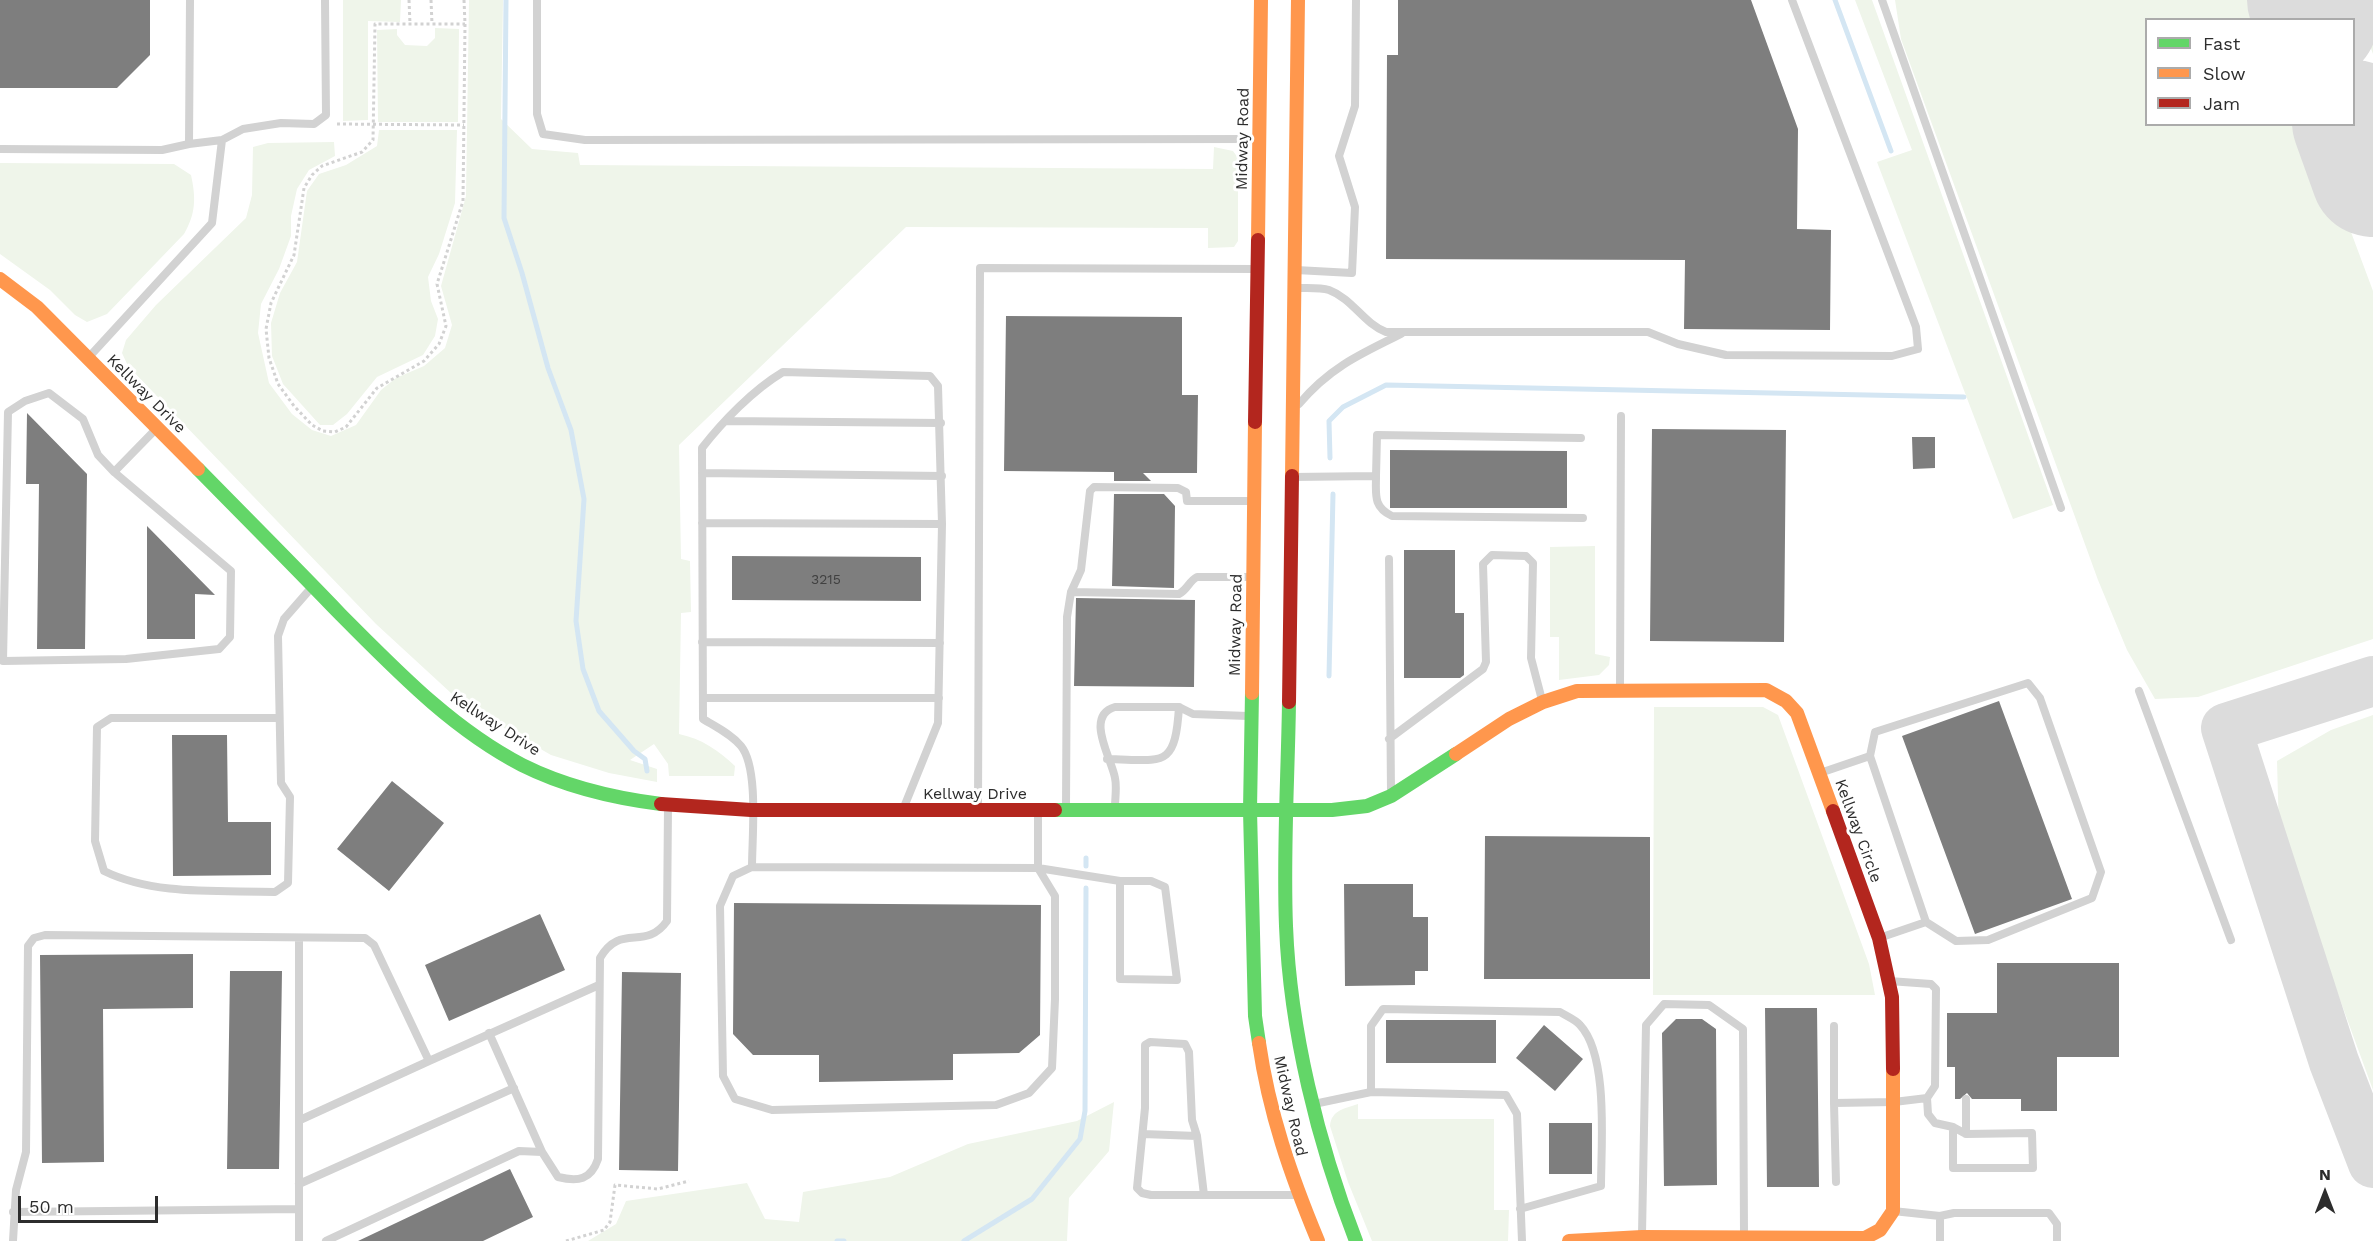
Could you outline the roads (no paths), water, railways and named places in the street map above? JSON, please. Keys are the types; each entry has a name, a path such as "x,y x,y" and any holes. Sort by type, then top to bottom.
{"street":[{"name":"Midway Road","path":"1261,0 1250,810 1255,1016 1264,1077 1275,1124 1299,1195 1318,1241"},
{"name":"Midway Road","path":"1298,0 1286,926 1304,1068 1340,1204 1356,1241"},
{"path":"1257,268 1295,270"},
{"name":"Kellway Drive","path":"0,279 37,307 421,695 477,736 524,766 610,796 668,806 751,810 1250,810"},
{"name":"Kellway Circle","path":"1250,810 1367,806 1391,796 1509,718 1543,702 1577,691 1766,690 1786,701 1797,713 1820,773 1879,938 1892,997 1893,1211"},
{"path":"1569,1241 1642,1237 1828,1240 1865,1238 1880,1230 1893,1211"}],"lane":[{"path":"189,144 190,0"},
{"path":"0,149 162,150 222,140 243,129 280,123 314,124 326,115 325,0"},
{"path":"537,0 537,114 543,134 585,140 1259,139"},
{"path":"1295,270 1352,273 1355,207 1339,156 1355,106 1356,0"},
{"path":"1295,288 1327,289 1353,306 1372,327 1386,332 1648,332 1678,344 1726,355 1892,356 1918,349 1916,327 1792,0"},
{"path":"1882,0 2061,508"},
{"path":"1888,0 1889,21"},
{"path":"87,359 212,223 222,140"},
{"path":"978,811 980,268 1257,268"},
{"path":"1294,410 1318,380 1361,353 1404,332"},
{"path":"752,867 753,776 743,748 733,738 703,718 702,448 726,421 772,378 783,372 930,376 939,386 942,524 939,572 939,723 903,811"},
{"path":"49,393 83,419 98,455 114,472 231,571 230,637 219,649 138,658 3,662 8,412 25,401 49,393"},
{"path":"1620,689 1622,416"},
{"path":"726,421 941,423"},
{"path":"114,472 156,429"},
{"path":"1581,438 1377,435 1376,503 1380,510 1392,516 1583,518"},
{"path":"702,473 942,476"},
{"path":"1293,477 1376,476"},
{"path":"1066,810 1067,617 1071,592 1081,570 1089,495 1094,487 1178,488 1186,492 1186,501 1254,501"},
{"path":"702,523 942,524"},
{"path":"1389,739 1483,669 1486,662 1483,564 1492,555 1526,556 1533,563 1531,658 1543,702"},
{"path":"1389,559 1391,796"},
{"path":"1071,592 1179,594 1187,590 1192,579 1197,577 1252,577"},
{"path":"279,718 111,718 102,722 97,728 95,841 104,871 127,882 170,888 274,892 288,883 290,797 280,783 278,636 284,619 312,587"},
{"path":"702,642 940,643"},
{"path":"2028,683 2040,698 2101,872 2092,898 1988,940 1956,941 1926,922 1870,756 1875,732 2028,683"},
{"path":"2139,691 2231,940"},
{"path":"703,698 939,698"},
{"path":"1115,810 1115,777 1102,743 1102,716 1107,709 1115,706 1179,707 1203,715 1251,716"},
{"path":"1107,759 1157,760 1167,755 1173,748 1177,737 1179,707"},
{"path":"1820,773 1870,756"},
{"path":"489,1034 542,1152 558,1177 571,1180 586,1178 594,1171 598,1159 600,958 608,944 622,938 652,935 659,932 667,921 668,806"},
{"path":"1038,810 1038,868 1055,896 1056,999 1052,1068 1029,1093 996,1105 772,1110 735,1100 723,1076 720,906 733,876 752,867 1038,868 1120,881 1151,881 1165,887 1177,980 1120,979 1120,881"},
{"path":"1879,938 1926,922"},
{"path":"13,1241 13,1212 26,1152 28,946 34,938 57,935 365,938 374,945 429,1061"},
{"path":"299,1241 300,938"},
{"path":"1888,981 1930,984 1936,989 1935,1086 1927,1098 1928,1114 1935,1123 1953,1127 1966,1134 2032,1133 2033,1168 1953,1168 1953,1127"},
{"path":"300,1120 600,985"},
{"path":"1642,1237 1646,1025 1664,1004 1709,1005 1743,1029 1744,1238"},
{"path":"1371,1092 1371,1026 1383,1009 1560,1012 1580,1025 1590,1044 1600,1078 1601,1186 1520,1209"},
{"path":"1834,1026 1836,1182"},
{"path":"1204,1195 1197,1136 1192,1120 1189,1052 1185,1044 1150,1042 1145,1045 1143,1134 1137,1188 1142,1193 1204,1195 1299,1195"},
{"path":"300,1184 514,1088"},
{"path":"1314,1104 1371,1092 1506,1095 1517,1114 1522,1241"},
{"path":"1834,1102 1894,1102 1927,1098"},
{"path":"1966,1098 1966,1134"},
{"path":"1143,1134 1197,1136"},
{"path":"326,1241 519,1151 542,1152"},
{"path":"13,1212 300,1209"},
{"path":"1893,1211 1940,1216 1954,1213 2049,1213 2057,1224 2057,1241"},
{"path":"1940,1216 1940,1241"}],"waterway":[{"path":"506,0 504,218 548,368 571,430 584,499 576,621 583,669 599,711 634,751 645,759 647,771"},
{"path":"1835,0 1891,151"},
{"path":"1330,458 1329,421 1343,407 1386,385 1964,397"},
{"path":"1329,676 1333,494"},
{"path":"1086,858 1086,866"},
{"path":"964,1241 1032,1199 1080,1139 1085,1111 1086,888"},
{"path":"837,1241 844,1241"}]}
